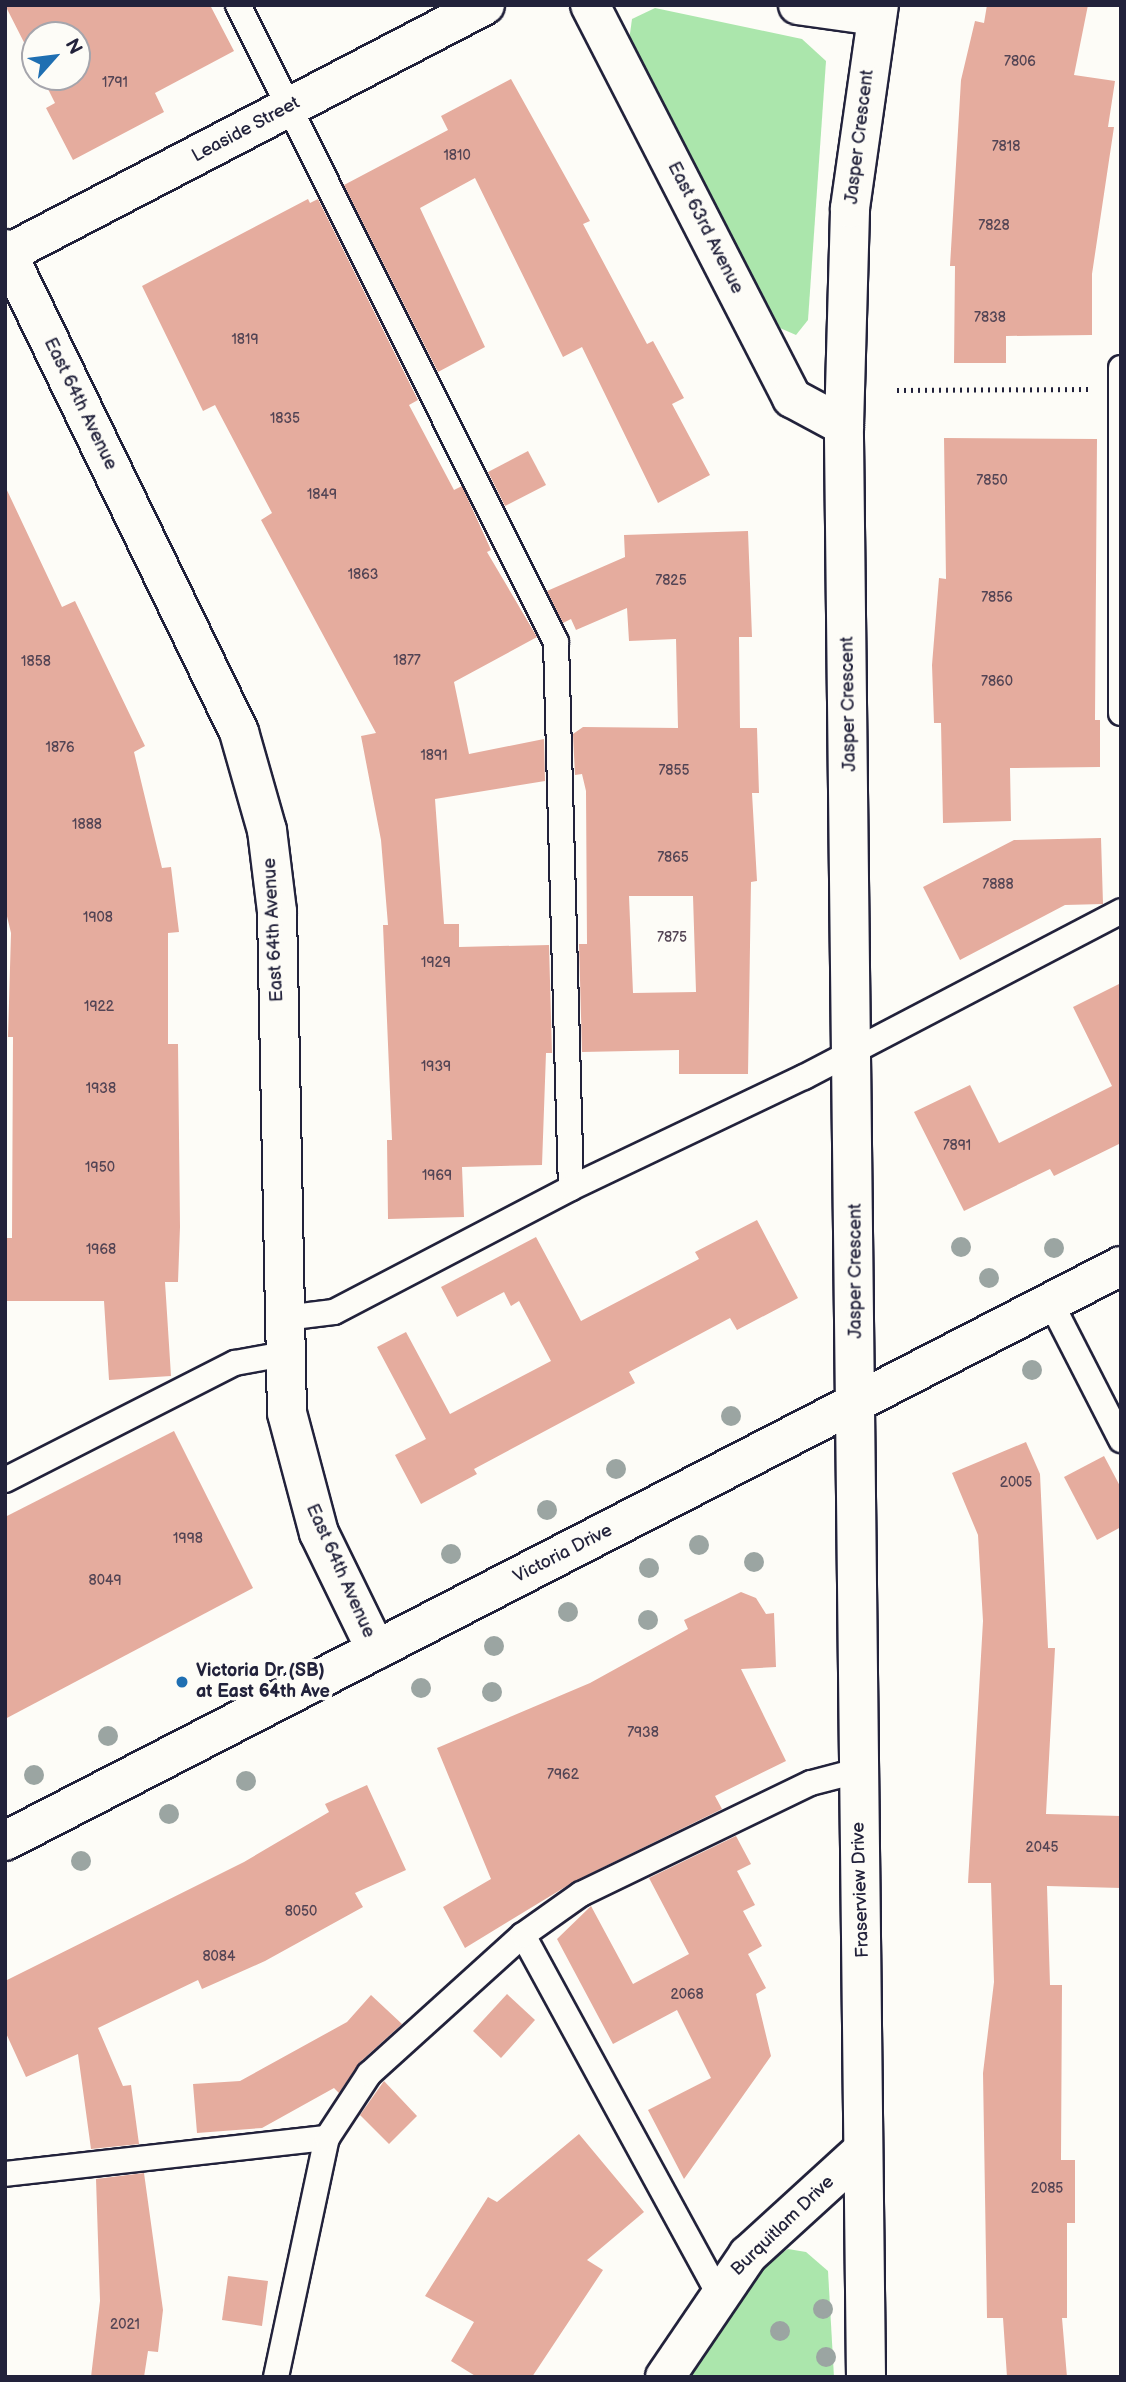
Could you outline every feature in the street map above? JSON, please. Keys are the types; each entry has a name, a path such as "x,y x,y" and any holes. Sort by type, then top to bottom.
{"street":[{"name":"Leaside Street","path":"6,253 485,5"},
{"name":"East 63rd Avenue","path":"590,5 792,398 844,426"},
{"path":"798,5 877,11"},
{"name":"Jasper Crescent","path":"856,1404 854,1048 844,426 850,208 877,11"},
{"name":"East 64th Avenue","path":"6,253 239,732 268,830 277,912 287,1413 303,1486 319,1533 376,1650"},
{"name":"Victoria Drive","path":"5,1841 1121,1266"},
{"name":"Fraserview Drive","path":"856,1404 857,1771 866,2377"},
{"name":"Burquitlam Drive","path":"665,2377 718,2292 748,2255 862,2151"}],"lane":[{"path":"238,5 556,642 571,1188"},
{"path":"1121,368 1121,713"},
{"path":"5,1480 571,1188 854,1048 1121,911"},
{"path":"1051,1303 1121,1440"},
{"path":"276,2377 327,2138 369,2074 523,1935 581,1894 811,1783 857,1771"},
{"path":"523,1935 718,2292"},
{"path":"5,2174 327,2138"}],"path":[{"path":"897,390 1120,388"}],"green space":[{"path":"655,8 802,39 826,61 808,320 796,335 780,328 629,41 632,19"},
{"path":"788,2249 806,2252 828,2271 834,2377 691,2377 760,2267"}],"building":[{"path":"5,5 210,5 234,51 155,93 164,112 73,160 46,108 55,103 49,91 91,91 91,21 21,21 21,36"},
{"path":"987,5 1088,5 1074,75 1115,81 1108,127 1114,127 1092,274 1092,335 1006,336 1006,363 954,363 955,266 950,266 961,80 975,21 984,23"},
{"path":"511,79 590,221 583,224 647,344 653,341 684,398 672,404 710,475 658,503 582,347 563,357 475,178 420,208 485,347 438,372 344,185 448,130 441,116"},
{"path":"308,199 310,203 318,199 418,400 409,405 454,490 462,486 491,550 487,552 537,637 454,682 469,754 544,739 545,781 435,799 444,924 459,924 459,947 549,945 552,1053 546,1053 542,1165 462,1167 464,1217 388,1219 387,1140 392,1140 383,925 388,925 381,840 361,736 376,733 261,520 272,513 215,405 203,411 142,286"},
{"path":"944,438 1097,439 1095,720 1100,720 1100,767 1010,768 1011,821 943,823 941,723 934,723 932,665 939,578 946,579"},
{"path":"528,451 546,485 505,506 488,472"},
{"path":"5,486 62,607 75,601 145,746 134,752 162,868 171,867 179,932 168,933 168,1044 178,1044 180,1227 178,1282 165,1282 171,1376 109,1380 104,1301 5,1301 6,1238 12,1238 13,1037 8,1037 11,933 5,908"},
{"path":"748,531 752,637 739,637 740,728 757,728 759,793 752,793 757,881 751,882 748,1074 679,1074 679,1050 582,1052 579,944 587,944 586,791 582,774 575,775 573,734 583,727 678,728 676,639 629,641 627,608 576,630 571,619 563,623 547,591 625,557 624,535","holes":["629,896 693,896 696,992 633,993"]},
{"path":"1101,838 1103,904 1065,905 960,960 923,887 1014,840"},
{"path":"1121,983 1121,1143 1054,1176 1050,1169 964,1211 914,1112 970,1085 999,1143 1112,1086 1073,1007"},
{"path":"757,1220 798,1298 737,1330 730,1318 629,1372 635,1383 474,1469 477,1474 421,1504 395,1455 426,1439 377,1347 406,1332 450,1414 551,1361 519,1301 511,1306 504,1292 457,1317 441,1287 536,1237 581,1321 699,1259 695,1252"},
{"path":"174,1431 253,1588 5,1719 5,1517"},
{"path":"1026,1442 1040,1474 1048,1648 1055,1648 1046,1814 1121,1816 1121,1888 1047,1886 1050,1985 1062,1985 1061,2160 1075,2160 1075,2223 1067,2223 1067,2318 1062,2318 1067,2377 1007,2377 1003,2318 987,2318 983,2073 994,1982 991,1883 968,1883 983,1621 978,1535 952,1473"},
{"path":"1104,1456 1121,1488 1121,1527 1097,1540 1064,1477"},
{"path":"741,1592 756,1598 766,1614 774,1613 776,1667 741,1669 786,1761 715,1796 722,1809 575,1881 465,1948 443,1907 491,1879 437,1748 590,1683 688,1629 684,1620"},
{"path":"367,1785 406,1870 355,1893 363,1907 265,1961 202,1989 198,1980 98,2028 123,2086 131,2085 139,2144 91,2149 78,2054 26,2077 5,2031 5,1981 244,1862 329,1812 325,1804"},
{"path":"736,1836 751,1864 737,1871 755,1905 743,1911 762,1946 748,1954 766,1988 756,1994 771,2056 684,2179 648,2110 711,2078 677,2010 613,2044 557,1939 591,1906 633,1984 689,1954 649,1878"},
{"path":"507,1994 535,2020 501,2058 473,2031"},
{"path":"371,1995 402,2024 359,2063 339,2093 334,2088 262,2128 197,2133 193,2084 240,2081 347,2022"},
{"path":"384,2081 417,2116 389,2144 360,2115"},
{"path":"579,2134 644,2212 587,2260 603,2270 532,2377 477,2377 451,2361 474,2322 425,2296 488,2197 497,2202"},
{"path":"144,2173 163,2310 158,2352 148,2351 144,2377 91,2377 100,2301 96,2179"},
{"path":"228,2276 268,2281 262,2326 222,2320"}],"place":[{"name":"Victoria Dr (SB) at East 64th Ave","path":"182,1682"}]}
